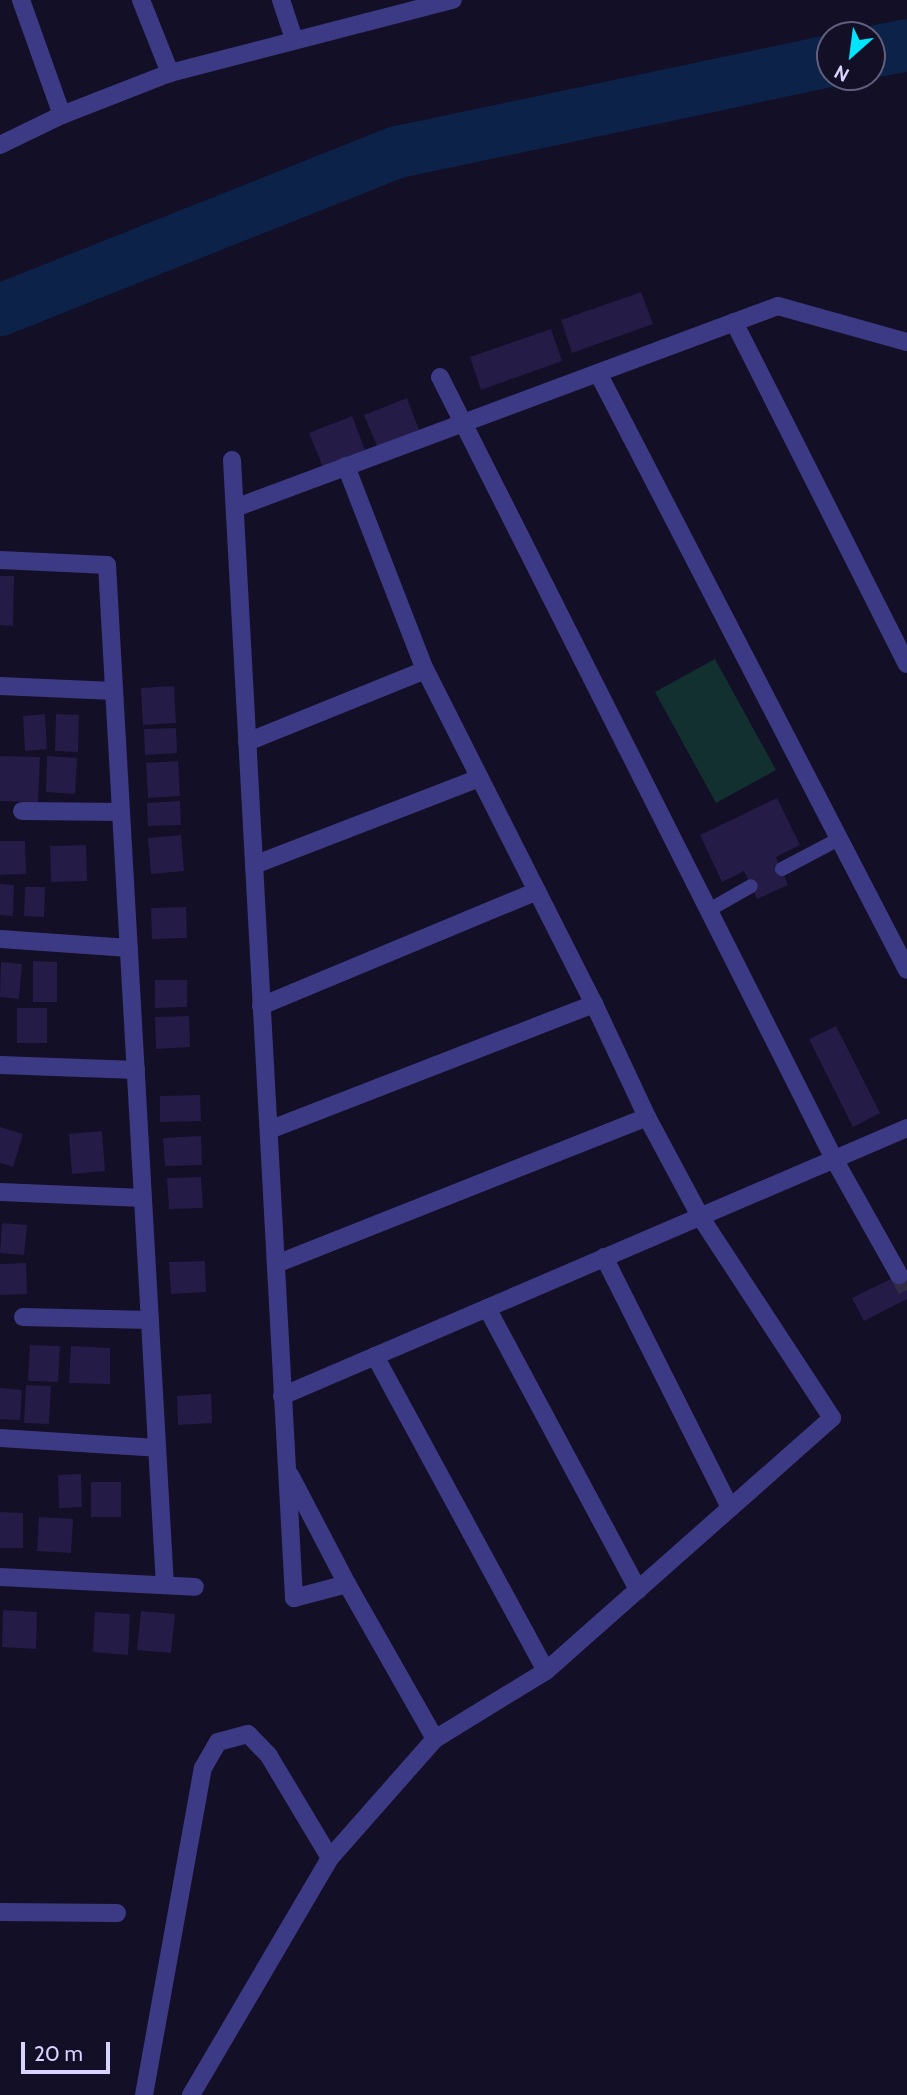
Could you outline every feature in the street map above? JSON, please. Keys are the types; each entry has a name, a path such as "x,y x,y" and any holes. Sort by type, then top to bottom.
{"street":[{"path":"21,0 62,116"},
{"path":"141,0 170,73"},
{"path":"281,0 294,39"},
{"path":"0,145 62,116 170,73 426,3 453,0"},
{"path":"235,508 778,306 907,342"},
{"path":"734,323 907,664"},
{"path":"598,373 907,970"},
{"path":"440,377 834,1159 899,1275"},
{"path":"232,460 294,1598 347,1584"},
{"path":"191,2095 330,1858 435,1739 546,1671 832,1418 700,1216 646,1117 594,1004 425,670 346,466"},
{"path":"0,560 107,565 164,1585"},
{"path":"247,742 425,670"},
{"path":"0,686 114,691"},
{"path":"254,865 480,778"},
{"path":"22,811 121,812"},
{"path":"261,1006 537,891"},
{"path":"0,939 129,948"},
{"path":"269,1130 594,1004"},
{"path":"0,1065 136,1070"},
{"path":"276,1264 646,1117"},
{"path":"282,1396 907,1128"},
{"path":"0,1192 143,1198"},
{"path":"604,1258 730,1508"},
{"path":"486,1308 638,1590"},
{"path":"23,1317 150,1320"},
{"path":"375,1356 546,1671"},
{"path":"0,1438 157,1448"},
{"path":"287,1470 347,1584 435,1739"},
{"path":"0,1577 195,1587"},
{"path":"144,2095 203,1768 218,1742 248,1734 269,1756 330,1858"},
{"path":"0,1912 117,1913"}],"lane":[{"path":"782,869 839,839"},
{"path":"709,910 751,886"}],"green space":[{"path":"715,659 776,770 716,803 655,692"}],"building":[{"path":"641,292 653,324 572,353 561,320"},
{"path":"551,329 562,361 481,390 470,357"},
{"path":"407,398 419,430 377,446 364,415"},
{"path":"352,416 365,450 323,467 309,433"},
{"path":"0,576 14,576 13,626 0,625"},
{"path":"174,686 176,723 143,725 141,688"},
{"path":"45,714 47,749 25,751 23,716"},
{"path":"56,714 79,715 78,752 55,751"},
{"path":"176,728 177,753 145,755 144,729"},
{"path":"0,756 40,757 38,802 0,801"},
{"path":"47,756 77,758 75,794 46,792"},
{"path":"178,761 180,796 148,798 146,763"},
{"path":"777,798 800,845 776,857 788,885 757,899 744,871 722,882 700,835"},
{"path":"180,801 181,825 148,826 147,803"},
{"path":"181,835 184,871 151,874 148,838"},
{"path":"0,841 25,841 26,874 0,875"},
{"path":"86,845 87,881 51,882 50,846"},
{"path":"0,884 14,885 13,916 0,915"},
{"path":"25,887 45,887 44,917 24,916"},
{"path":"186,907 187,938 152,939 151,908"},
{"path":"33,961 57,962 57,1002 33,1002"},
{"path":"1,962 22,964 19,999 0,997"},
{"path":"155,980 187,980 187,1007 155,1008"},
{"path":"17,1008 47,1008 47,1043 17,1043"},
{"path":"189,1016 190,1047 156,1049 155,1017"},
{"path":"836,1026 880,1113 853,1127 809,1039"},
{"path":"200,1095 201,1121 160,1122 160,1096"},
{"path":"0,1127 23,1134 13,1167 0,1163"},
{"path":"102,1131 105,1171 72,1174 69,1134"},
{"path":"201,1136 202,1165 165,1166 163,1138"},
{"path":"201,1177 203,1208 169,1209 167,1178"},
{"path":"2,1223 27,1225 24,1255 0,1253"},
{"path":"205,1261 206,1292 171,1294 169,1262"},
{"path":"26,1263 27,1294 0,1295 0,1264"},
{"path":"907,1271 907,1299 864,1321 852,1298"},
{"path":"30,1345 60,1346 58,1382 28,1381"},
{"path":"71,1346 110,1348 110,1384 69,1383"},
{"path":"26,1385 51,1386 49,1424 24,1423"},
{"path":"0,1388 22,1390 20,1420 0,1419"},
{"path":"211,1394 212,1423 178,1425 177,1396"},
{"path":"81,1474 82,1507 59,1508 58,1475"},
{"path":"91,1482 121,1482 121,1517 91,1517"},
{"path":"0,1512 23,1513 23,1548 0,1548"},
{"path":"39,1517 73,1519 71,1553 37,1551"},
{"path":"3,1610 37,1612 36,1649 2,1647"},
{"path":"141,1611 175,1614 171,1653 137,1650"},
{"path":"95,1612 130,1614 128,1655 93,1652"}],"waterway":[{"path":"886,49 907,45"},
{"path":"0,310 398,152 816,64"}],"tunnel":[{"path":"899,1275 907,1290"}]}
